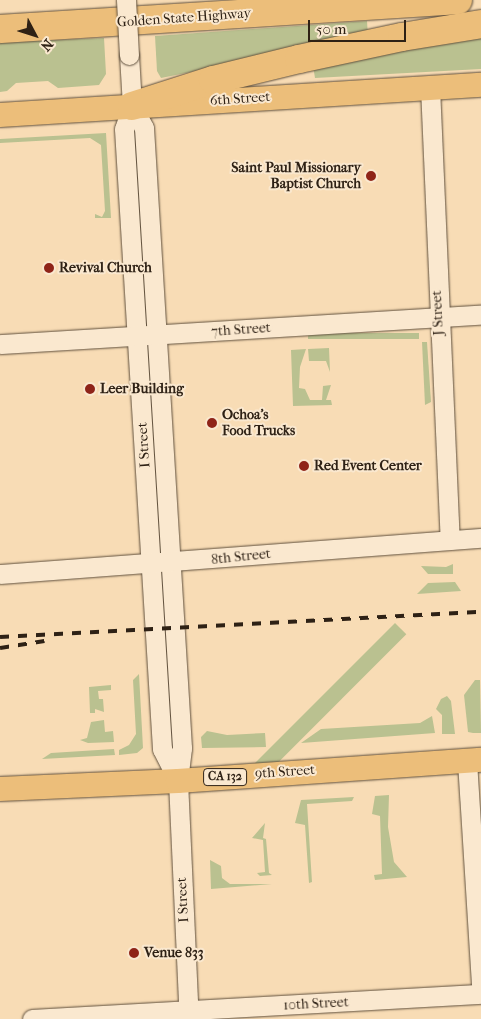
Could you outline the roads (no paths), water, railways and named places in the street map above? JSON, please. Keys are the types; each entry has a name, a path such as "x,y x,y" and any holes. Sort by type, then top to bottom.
{"highway":[{"name":"Golden State Highway","path":"0,29 458,0"},
{"path":"132,106 213,80 299,59 402,37 481,24"}],"main road":[{"name":"6th Street","path":"0,116 481,85"},
{"name":"9th Street","path":"0,789 178,781 474,761"}],"street":[{"name":"I Street","path":"126,0 132,106 124,130 137,337 160,564 182,748 178,781 189,1014"},
{"name":"J Street","path":"430,87 450,540"},
{"name":"I Street","path":"132,106 144,128 155,336 160,564"},
{"name":"7th Street","path":"0,344 481,315"},
{"name":"8th Street","path":"0,574 160,564 481,538"},
{"path":"474,761 481,986"},
{"name":"10th Street","path":"32,1019 189,1014 481,994"}],"railway":[{"path":"0,637 481,612"},
{"path":"0,648 44,641"}],"place":[{"name":"Saint Paul Missionary Baptist Church","path":"371,176"},
{"name":"Revival Church","path":"49,268"},
{"name":"Leer Building","path":"90,389"},
{"name":"Ochoa's Food Trucks","path":"212,423"},
{"name":"Red Event Center","path":"304,466"},
{"name":"Venue 833","path":"134,953"}]}
